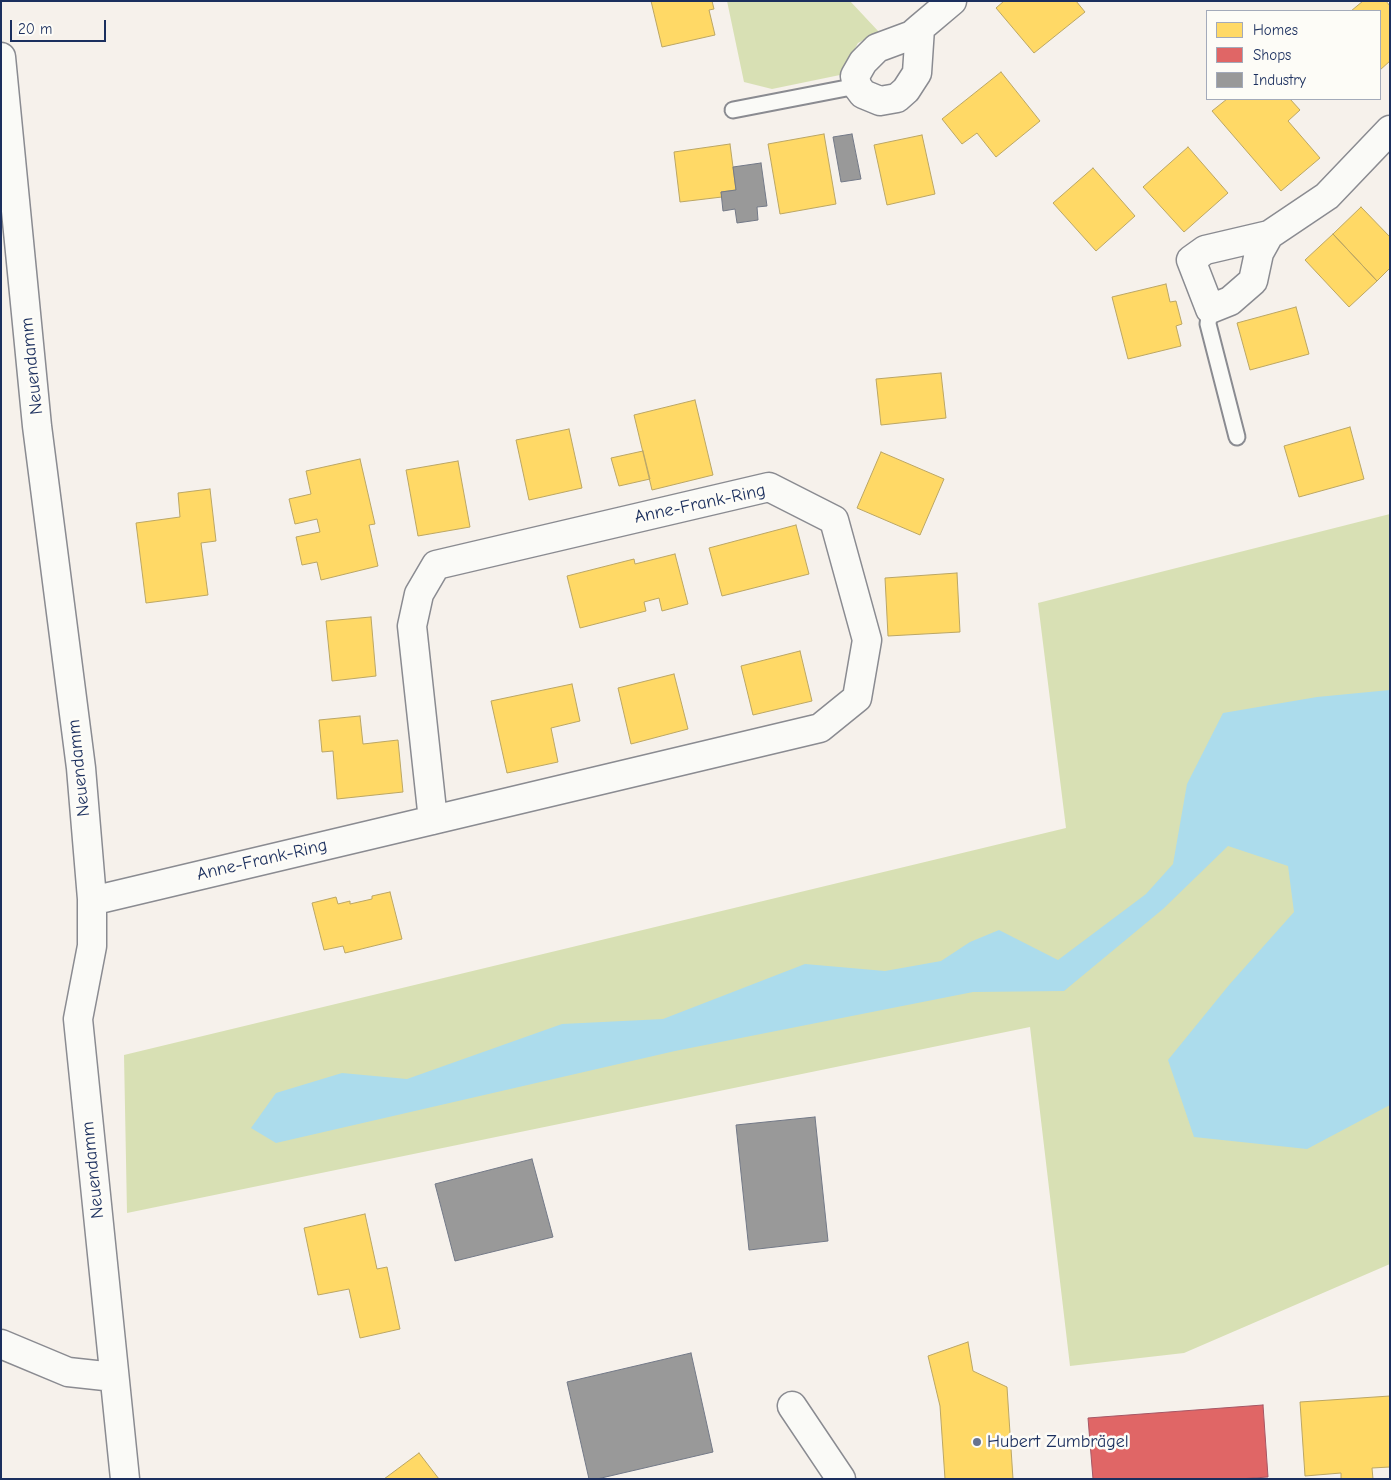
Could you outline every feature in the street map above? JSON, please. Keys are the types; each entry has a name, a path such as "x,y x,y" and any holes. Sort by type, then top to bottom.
{"street":[{"path":"920,28 917,73 906,90 897,98 880,100 863,94 857,86 855,76 863,62 877,48 912,35 920,28 952,1"},
{"name":"Neuendamm","path":"1,57 38,426 80,768 92,899 92,946 78,1019 125,1479"},
{"path":"1270,235 1259,253 1253,281 1230,301 1210,309 1191,260 1205,250 1270,235 1327,196 1390,130"},
{"name":"Anne-Frank-Ring","path":"92,899 100,899 433,820 820,728 857,698 867,640 834,520 769,487 436,565 419,594 412,626 433,820"},
{"path":"1,1344 68,1372 114,1377"},
{"path":"792,1406 841,1479"}],"lane":[{"path":"733,110 857,86"},
{"path":"1210,309 1208,324 1237,436"}],"green space":[{"path":"727,1 850,1 879,32 858,43 840,75 772,89 744,82"},
{"path":"1390,514 1390,1264 1184,1353 1070,1366 1030,1027 127,1213 124,1055 1066,828 1038,603"}],"water":[{"path":"1390,690 1390,1105 1307,1149 1194,1137 1168,1060 1229,985 1294,912 1288,866 1228,846 1163,909 1064,991 973,992 675,1051 276,1143 251,1128 276,1093 342,1073 407,1079 562,1024 663,1019 805,964 885,971 941,961 970,942 999,930 1058,960 1146,894 1173,864 1187,784 1223,713 1317,697"}],"building: Homes":[{"path":"651,1 712,1 714,9 709,10 715,35 662,47"},
{"path":"1004,1 1076,1 1085,12 1034,53 996,8"},
{"path":"1363,1 1386,1 1390,6 1390,61 1381,69 1381,10 1352,10"},
{"path":"1001,72 1040,121 996,157 977,133 962,144 942,119"},
{"path":"1226,100 1291,100 1300,110 1288,121 1320,158 1281,191 1212,111"},
{"path":"824,134 836,204 780,214 768,144"},
{"path":"922,135 935,194 887,205 874,145"},
{"path":"730,144 736,190 721,192 722,197 680,202 674,152"},
{"path":"1188,147 1228,193 1184,232 1143,187"},
{"path":"1093,168 1135,216 1096,251 1053,203"},
{"path":"1361,207 1390,237 1390,268 1377,281 1333,234"},
{"path":"1333,234 1377,281 1349,307 1305,260"},
{"path":"1166,284 1170,302 1176,301 1182,324 1176,326 1181,346 1128,359 1112,297"},
{"path":"1296,307 1309,354 1250,370 1237,323"},
{"path":"941,373 946,418 881,425 876,379"},
{"path":"695,400 713,475 652,490 634,415"},
{"path":"1350,427 1364,479 1299,497 1284,446"},
{"path":"569,429 582,488 529,500 516,440"},
{"path":"643,451 650,479 619,486 611,458"},
{"path":"881,452 944,479 920,535 857,508"},
{"path":"360,459 375,524 369,525 378,566 321,580 317,562 302,565 296,537 320,532 317,519 295,524 289,499 311,494 306,471"},
{"path":"458,461 470,527 418,536 406,470"},
{"path":"210,489 216,541 201,543 208,595 146,603 136,523 180,517 178,493"},
{"path":"796,525 809,574 722,596 709,548"},
{"path":"675,554 688,604 662,611 659,598 644,602 646,611 580,628 567,576 634,559 635,564"},
{"path":"957,573 960,632 888,636 885,578"},
{"path":"371,617 376,676 332,681 326,621"},
{"path":"800,651 812,701 753,715 741,666"},
{"path":"674,674 688,729 631,744 618,688"},
{"path":"572,684 580,721 551,728 558,762 507,773 491,701"},
{"path":"360,716 363,744 398,740 403,792 337,799 333,751 322,752 319,720"},
{"path":"390,892 402,939 345,953 343,946 324,950 312,903 336,897 338,904 350,901 350,904 372,899 372,896"},
{"path":"365,1214 377,1269 387,1267 400,1329 360,1338 349,1289 318,1295 304,1228"},
{"name":"Hubert Zumbrägel","path":"968,1342 973,1371 1007,1387 1013,1479 945,1479 940,1406 928,1356"},
{"path":"1390,1396 1390,1467 1372,1468 1373,1479 1341,1479 1341,1473 1305,1476 1300,1402"},
{"path":"419,1453 439,1479 384,1479"}],"building: Shops":[{"path":"1263,1405 1268,1477 1239,1479 1093,1479 1088,1418"}],"building: Industry":[{"path":"852,134 861,179 841,182 833,137"},
{"path":"761,163 767,206 757,207 758,220 737,223 735,209 723,211 721,192 736,190 733,167"},
{"path":"815,1117 828,1241 749,1250 736,1125"},
{"path":"532,1159 553,1237 455,1261 435,1184"},
{"path":"691,1353 713,1452 597,1479 589,1479 567,1382"}],"place":[{"name":"Hubert Zumbrägel","path":"977,1442"}]}
